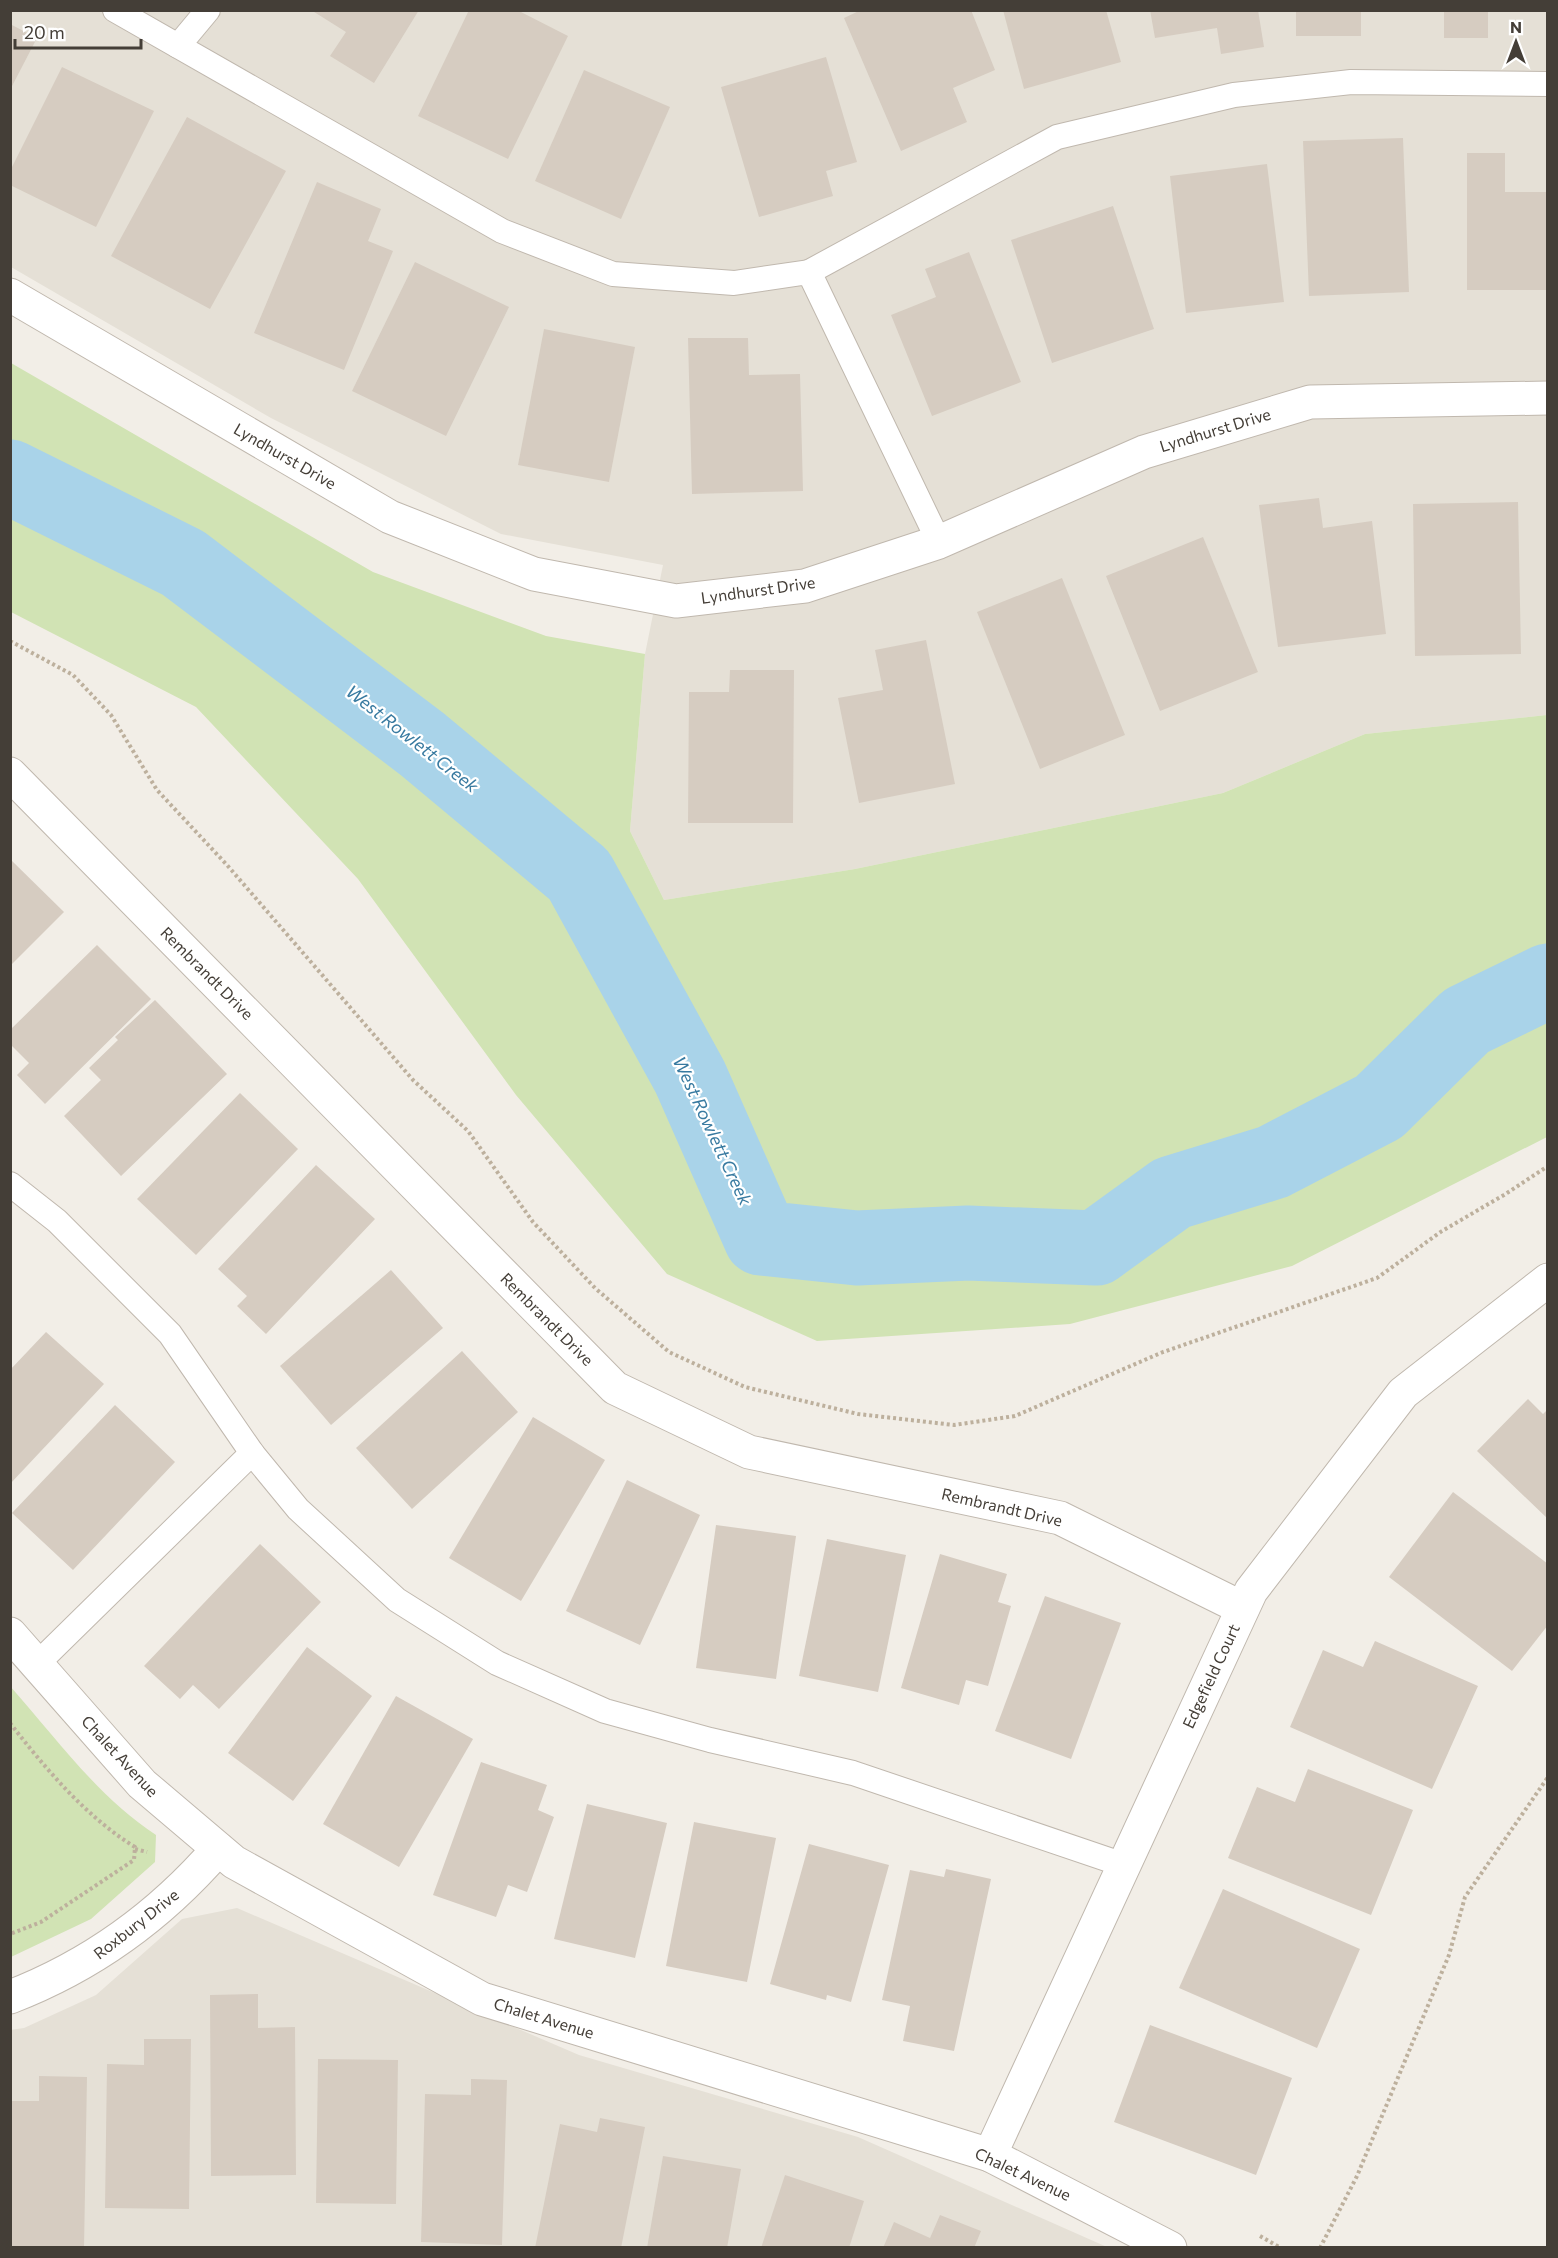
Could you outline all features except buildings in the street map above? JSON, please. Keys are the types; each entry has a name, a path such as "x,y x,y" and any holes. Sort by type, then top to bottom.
{"street":[{"name":"Lyndhurst Drive","path":"10,295 390,517 534,574 676,602 805,586 939,542 1143,452 1310,402 1548,398"},
{"name":"Rembrandt Drive","path":"10,774 615,1388 750,1452 1060,1518 1242,1608"},
{"name":"Edgefield Court","path":"990,2155 1251,1591 1403,1394 1548,1280"},
{"name":"Chalet Avenue","path":"10,1634 142,1784 234,1862 482,1999 990,2155 1170,2247"},
{"name":"Roxbury Drive","path":"10,1997 64,1974 121,1940 172,1898 218,1849"}],"lane":[{"path":"116,10 502,231 613,274 734,283 809,272 1058,137 1234,95 1351,82 1548,84"},
{"path":"177,46 208,10"},
{"path":"809,272 939,542"},
{"path":"10,1184 57,1221 170,1334 252,1453 298,1509 397,1600 497,1663 605,1711 710,1740 853,1773 1124,1865"},
{"path":"37,1664 252,1453"}],"path":[{"path":"10,641 73,675 111,715 157,790 227,865 413,1080 468,1131 533,1222 595,1288 669,1352 745,1386 868,1416 954,1425 1015,1416 1163,1352 1377,1278 1442,1231 1548,1166"},
{"path":"10,1723 80,1803 121,1838 135,1846 134,1860 96,1887 41,1922 10,1934"},
{"path":"1320,2247 1357,2176 1449,1955 1465,1897 1548,1777"},
{"path":"135,1849 147,1852"},
{"path":"1260,2236 1281,2247"}],"shaded area":[{"path":"11,11 1547,11 1547,715 1365,734 1223,793 855,869 664,900 630,831 645,654 663,565 501,534 271,418 11,267"},
{"path":"237,1908 579,2055 858,2137 1107,2247 11,2247 10,2030 24,2028 96,1995 182,1919"}],"green space":[{"path":"11,363 373,572 546,636 645,654 630,831 664,900 855,869 1223,793 1365,734 1547,715 1547,1137 1292,1266 1070,1324 817,1341 667,1274 516,1095 358,879 196,707 11,612"},
{"path":"10,1686 96,1785 135,1820 156,1835 155,1862 91,1919 11,1957"}],"waterway":[{"name":"West Rowlett Creek","path":"10,477 183,563 422,744 579,875 690,1077 761,1238 857,1248 968,1243 1096,1248 1172,1193 1273,1162 1379,1107 1466,1021 1548,981"}]}
